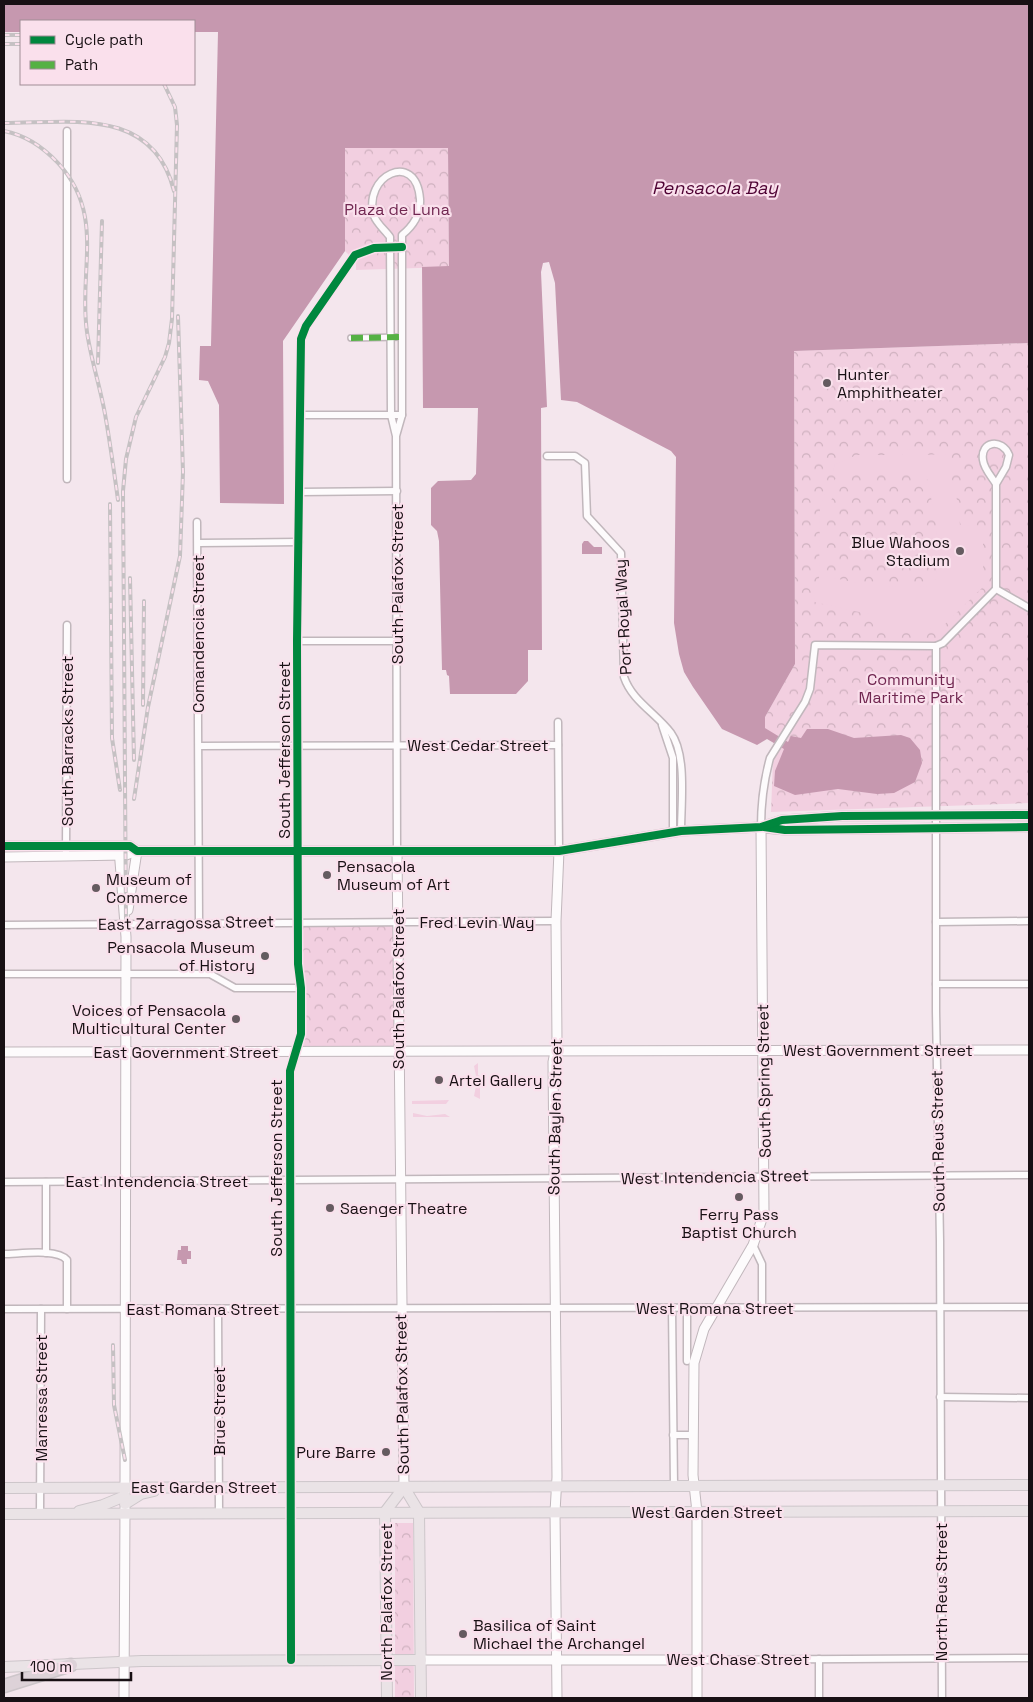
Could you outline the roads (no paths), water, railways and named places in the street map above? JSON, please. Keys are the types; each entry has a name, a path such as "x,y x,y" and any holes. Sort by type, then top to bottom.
{"highway":[{"path":"4,1686 71,1665"}],"main road":[{"name":"West Garden Street","path":"404,1487 1029,1485"},
{"name":"East Garden Street","path":"4,1514 61,1515 167,1488 404,1487"},
{"path":"404,1487 419,1512"},
{"name":"North Palafox Street","path":"387,1698 386,1512 404,1487"},
{"name":"East Garden Street","path":"4,1488 41,1488 219,1513 386,1512"},
{"path":"61,1515 167,1488"},
{"name":"West Garden Street","path":"386,1512 1029,1511"},
{"name":"North Palafox Street","path":"419,1512 421,1698"},
{"name":"West Chase Street","path":"4,1668 43,1664 71,1665 124,1662 421,1660"}],"street":[{"path":"67,130 67,479"},
{"name":"South Palafox Street","path":"396,436 402,415 402,235 412,227 416,218 419,196 411,177 403,172 393,171 385,175 377,186 373,209 374,217 390,237 391,415 396,436 398,1051 404,1487"},
{"name":"South Jefferson Street","path":"291,1660 289,1180 290,1070 300,1034 301,988 298,964 297,641 301,339 306,326 355,255 374,248 402,247"},
{"path":"351,338 402,337"},
{"path":"300,415 402,415"},
{"path":"936,646 942,643 996,589 996,484 983,461 983,451 987,446 997,443 1003,445 1009,455 1006,467 996,484"},
{"name":"Port Royal Way","path":"548,456 576,456 585,463 588,516 622,556 624,677 632,693 673,736 680,751 677,766 677,832"},
{"name":"South Palafox Street","path":"300,492 397,491"},
{"name":"Comandencia Street","path":"197,522 199,922"},
{"path":"198,542 299,542"},
{"path":"996,589 1029,608"},
{"name":"South Barracks Street","path":"66,856 67,625"},
{"path":"297,641 397,640"},
{"name":"South Spring Street","path":"690,1362 704,1329 753,1245 764,1213 761,803 770,758 805,702 810,689 815,645 936,646"},
{"name":"South Reus Street","path":"936,646 935,828 941,1485"},
{"name":"South Baylen Street","path":"557,1698 553,1062 555,1051 556,922 559,851 558,722"},
{"name":"Port Royal Way","path":"662,725 677,766"},
{"name":"West Cedar Street","path":"199,746 558,745"},
{"path":"671,752 680,751"},
{"path":"761,827 782,820 842,816 1029,814"},
{"path":"4,857 66,856 119,851 130,846 137,850 559,851 677,832 761,827 785,830 1029,827"},
{"path":"4,846 66,845 119,851"},
{"path":"126,925 137,850"},
{"path":"119,851 126,925 127,973 124,1698"},
{"path":"936,922 1029,921"},
{"name":"East Zarragossa Street","path":"4,925 126,925 199,922 398,922"},
{"name":"Fred Levin Way","path":"398,922 556,922"},
{"path":"4,974 210,974 235,988 301,988"},
{"path":"936,984 1029,984"},
{"name":"West Government Street","path":"398,1051 1029,1050"},
{"name":"East Government Street","path":"4,1052 398,1051"},
{"name":"West Intendencia Street","path":"400,1180 1029,1175"},
{"name":"East Intendencia Street","path":"4,1182 400,1180"},
{"path":"46,1182 46,1253"},
{"path":"753,1245 762,1264 762,1308"},
{"path":"4,1254 46,1253 64,1256 67,1260 66,1309"},
{"path":"672,1308 674,1486"},
{"name":"South Spring Street","path":"687,1308 693,1434 693,1486 697,1512 697,1698"},
{"name":"West Romana Street","path":"402,1309 1029,1308"},
{"name":"East Romana Street","path":"4,1309 402,1309"},
{"name":"Manressa Street","path":"40,1514 41,1309"},
{"name":"Brue Street","path":"218,1309 219,1513"},
{"path":"673,1361 690,1362"},
{"path":"940,1397 1029,1398"},
{"path":"674,1435 693,1434"},
{"name":"North Reus Street","path":"941,1485 942,1698"},
{"name":"West Chase Street","path":"421,1660 1029,1658"},
{"path":"819,1659 819,1698"}],"water":[{"name":"Pensacola Bay","path":"4,4 1029,4 1029,343 794,351 795,664 765,717 765,728 788,742 791,736 801,738 807,729 828,729 854,738 901,735 910,738 920,750 922,763 915,782 894,793 877,794 838,789 795,795 774,786 775,771 784,749 767,739 757,745 722,729 684,672 679,654 674,623 676,457 671,451 577,402 561,400 555,283 549,262 543,263 541,272 547,407 541,408 542,650 528,650 528,681 516,694 450,694 449,676 446,670 442,670 439,541 437,531 431,525 431,488 438,481 471,480 476,474 478,408 423,408 422,267 449,266 448,148 345,148 345,251 283,341 284,504 220,503 219,405 208,381 199,380 200,346 211,346 218,32 195,32 195,20 20,20 20,32 4,32"},
{"path":"584,541 588,541 594,547 602,547 602,554 582,554 582,544"},
{"path":"181,1246 188,1246 188,1251 191,1251 191,1259 187,1259 187,1264 182,1264 181,1260 177,1260 178,1250 181,1250"}],"railway":[{"path":"4,35 20,35"},
{"path":"4,44 20,44"},
{"path":"126,925 123,491 126,459 136,417 165,357 172,319 177,125 175,107 164,85"},
{"path":"4,123 81,122 106,125 128,132 148,145 163,164 174,191"},
{"path":"4,131 26,139 52,157 73,183 82,203 86,223 87,244 85,287 87,332 105,414 118,500"},
{"path":"98,363 102,221"},
{"path":"134,799 148,707 180,556 183,472 178,316"},
{"path":"110,504 112,738 120,790"},
{"path":"130,578 134,760"},
{"path":"143,705 144,601"},
{"path":"113,1345 114,1405 125,1460"}],"place":[{"name":"Hunter Amphitheater","path":"827,383"},
{"name":"Blue Wahoos Stadium","path":"960,551"},
{"name":"Pensacola Museum of Art","path":"327,875"},
{"name":"Museum of Commerce","path":"96,888"},
{"name":"Pensacola Museum of History","path":"265,956"},
{"name":"Voices of Pensacola Multicultural Center","path":"236,1019"},
{"name":"Artel Gallery","path":"439,1080"},
{"name":"Ferry Pass Baptist Church","path":"739,1197"},
{"name":"Saenger Theatre","path":"330,1208"},
{"name":"Pure Barre","path":"386,1452"},
{"name":"Basilica of Saint Michael the Archangel","path":"463,1634"}],"park label":[{"name":"Plaza de Luna","path":"397,209"},
{"name":"Community Maritime Park","path":"911,688"}]}
